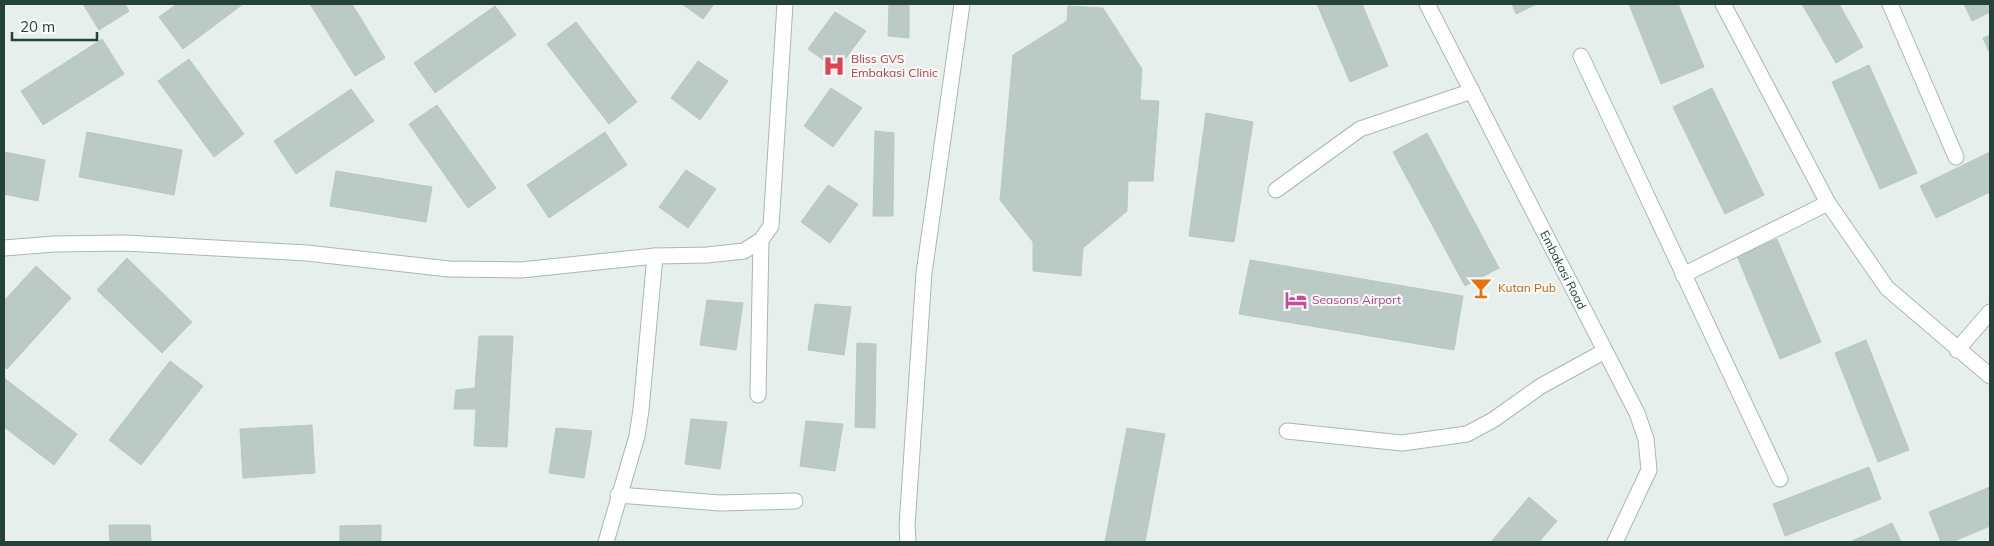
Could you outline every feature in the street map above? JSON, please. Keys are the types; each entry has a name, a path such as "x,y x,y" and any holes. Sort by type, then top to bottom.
{"street":[{"path":"4,248 54,244 125,243 307,253 458,269 521,270 655,256 707,255 744,251 761,240 771,226 785,4"},
{"path":"908,542 907,526 924,273 962,4"},
{"name":"Embakasi Road","path":"1427,4 1637,414 1646,439 1649,470 1615,542"},
{"path":"1723,4 1828,203 1887,288 1957,350 1990,376"},
{"path":"1890,4 1956,157"},
{"path":"1581,56 1780,479"},
{"path":"1276,190 1360,129 1472,91"},
{"path":"1683,275 1828,203"},
{"path":"758,395 761,240"},
{"path":"606,542 618,495 632,456 641,410 655,256"},
{"path":"1957,350 1990,312"},
{"path":"1287,431 1402,443 1467,434 1493,420 1541,386 1605,351"},
{"path":"618,495 720,503 795,501"}],"building":[{"path":"83,4 125,4 129,11 99,30"},
{"path":"177,4 243,4 183,49 159,17"},
{"path":"310,4 352,4 385,58 355,76"},
{"path":"682,4 714,4 703,19"},
{"path":"889,4 909,4 909,38 888,36"},
{"path":"1317,4 1362,4 1388,66 1350,82"},
{"path":"1512,4 1537,4 1516,14"},
{"path":"1629,4 1678,4 1704,67 1661,84"},
{"path":"1802,4 1839,4 1863,47 1836,63"},
{"path":"1964,4 1990,4 1990,12 1972,21"},
{"path":"495,6 516,35 435,93 414,63"},
{"path":"1068,6 1103,8 1142,69 1140,100 1159,101 1153,181 1128,181 1127,211 1083,248 1081,276 1033,271 1033,242 1000,200 1013,55 1067,21"},
{"path":"835,12 866,31 837,70 808,49"},
{"path":"576,22 637,102 609,124 547,44"},
{"path":"1990,35 1990,54 1983,38"},
{"path":"102,39 124,74 43,125 21,91"},
{"path":"189,59 244,134 214,157 158,81"},
{"path":"698,61 728,81 700,120 671,98"},
{"path":"1869,65 1917,173 1880,189 1832,82"},
{"path":"831,88 862,108 833,147 804,126"},
{"path":"1712,88 1764,195 1725,214 1673,107"},
{"path":"351,89 374,121 296,174 274,141"},
{"path":"437,105 496,188 468,208 409,124"},
{"path":"1206,113 1253,122 1234,242 1189,236"},
{"path":"875,131 894,133 893,216 873,216"},
{"path":"87,132 182,150 174,195 79,177"},
{"path":"605,132 627,165 549,218 527,185"},
{"path":"1427,133 1499,268 1465,286 1393,152"},
{"path":"4,152 45,160 38,201 4,194"},
{"path":"1990,152 1990,192 1936,218 1920,186"},
{"path":"686,170 716,189 688,228 659,207"},
{"path":"336,171 432,187 426,222 330,206"},
{"path":"828,185 858,204 830,243 801,222"},
{"path":"1777,239 1821,342 1780,359 1737,256"},
{"path":"127,258 192,322 162,353 97,290"},
{"name":"Seasons Airport","path":"1250,260 1463,296 1454,350 1239,314"},
{"path":"36,266 71,298 7,369 4,366 4,301"},
{"path":"707,300 743,303 736,350 700,345"},
{"path":"815,304 851,307 844,355 808,350"},
{"path":"479,336 513,336 507,447 474,446 476,409 454,409 456,390 475,388"},
{"path":"1866,340 1909,450 1878,462 1835,353"},
{"path":"857,343 876,344 875,428 855,427"},
{"path":"170,361 203,386 141,465 109,440"},
{"path":"4,378 77,434 54,465 4,427"},
{"path":"691,419 727,422 720,469 685,464"},
{"path":"806,421 843,424 835,471 800,466"},
{"path":"312,425 315,473 243,478 240,429"},
{"path":"556,428 592,431 584,478 549,473"},
{"path":"1127,428 1165,434 1145,542 1105,542"},
{"path":"1869,467 1881,499 1785,536 1773,504"},
{"path":"1990,487 1990,526 1952,542 1941,542 1929,512"},
{"path":"1529,497 1557,521 1539,542 1491,542"},
{"path":"1892,523 1901,542 1850,542"},
{"path":"109,525 150,525 151,542 110,542"},
{"path":"381,525 381,542 340,542 340,526"}],"place":[{"name":"Bliss GVS Embakasi Clinic","path":"834,66"},
{"name":"Kutan Pub","path":"1481,288"},
{"name":"Seasons Airport","path":"1296,300"}]}
